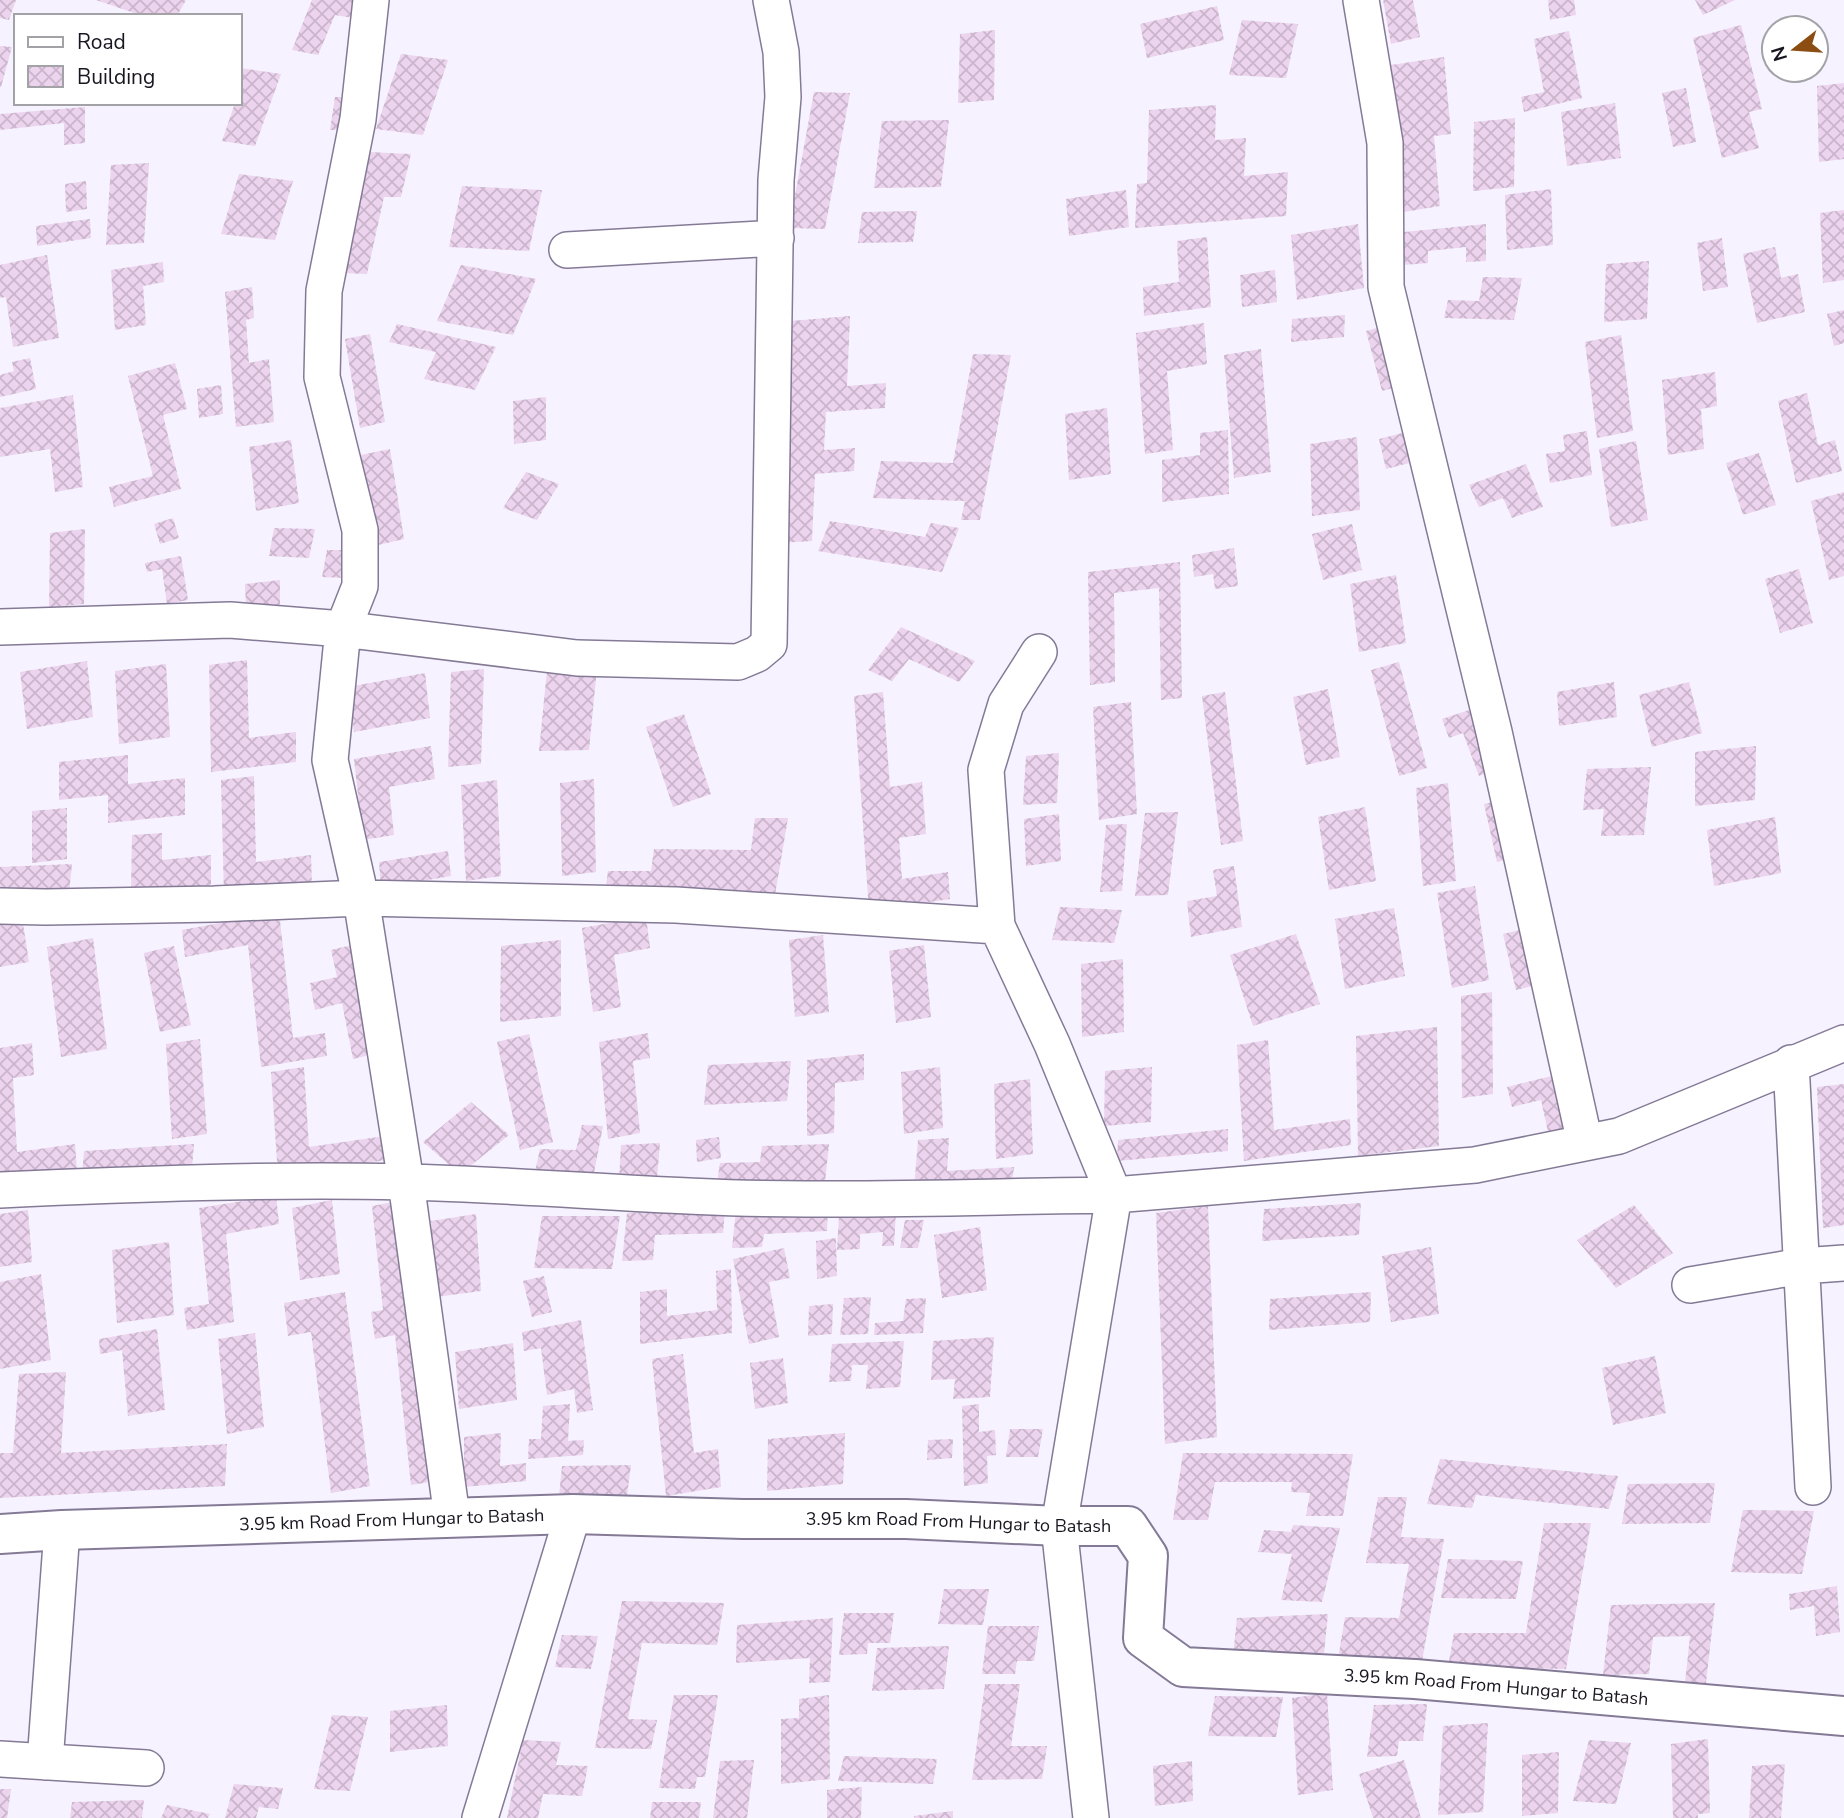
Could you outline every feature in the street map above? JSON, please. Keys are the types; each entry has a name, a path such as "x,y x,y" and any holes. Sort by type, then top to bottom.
{"street":[{"path":"371,0 358,119 324,290 322,376 360,530 359,586 330,760 361,898 406,1182 452,1517"},
{"path":"0,626 230,621 350,630 578,658 738,662 757,654 769,644 776,180 783,97 781,52 771,0"},
{"path":"1361,0 1384,143 1386,287 1494,732 1585,1143"},
{"path":"567,250 776,238"},
{"path":"1039,652 1006,704 986,770 997,926 1052,1044 1114,1195 1059,1526 1091,1818"},
{"path":"0,906 46,908 361,898 676,905 997,926"},
{"path":"0,1190 330,1181 805,1199 1114,1195 1475,1165 1619,1136 1844,1043"},
{"path":"1791,1063 1813,1487"},
{"path":"1690,1285 1802,1266 1844,1263"},
{"path":"480,1818 573,1514"},
{"name":"3.95 km Road From Hungar to Batash","path":"0,1534 573,1514 906,1519 1059,1526 1128,1525 1148,1556 1143,1638 1183,1667 1415,1679 1844,1716"},
{"path":"45,1762 62,1530"},
{"path":"0,1759 146,1768"}],"building":[{"path":"0,0 16,0 9,20 0,18"},
{"path":"96,0 186,0 178,14 137,14"},
{"path":"312,0 360,0 353,18 335,15 318,55 292,50"},
{"path":"1383,0 1413,0 1420,37 1391,44"},
{"path":"1548,0 1574,0 1576,15 1550,20"},
{"path":"1695,0 1735,0 1703,15"},
{"path":"1217,6 1224,40 1147,58 1140,24"},
{"path":"1242,20 1298,24 1286,78 1229,75"},
{"path":"1741,25 1762,109 1749,112 1759,148 1722,158 1693,38"},
{"path":"995,30 994,100 958,103 960,34"},
{"path":"1569,31 1582,98 1524,112 1521,97 1544,92 1534,39"},
{"path":"0,46 12,47 1,87 0,87"},
{"path":"401,54 448,60 423,135 376,129"},
{"path":"1444,57 1451,134 1434,136 1440,206 1404,212 1391,65"},
{"path":"242,68 281,74 255,146 222,141 234,105 242,105"},
{"path":"1844,83 1844,159 1819,162 1817,86"},
{"path":"1686,88 1696,142 1673,147 1662,93"},
{"path":"814,92 850,93 825,229 789,228"},
{"path":"335,97 350,97 345,130 330,130"},
{"path":"1615,103 1621,158 1567,166 1561,112"},
{"path":"1216,105 1215,140 1246,138 1244,176 1288,172 1286,216 1135,228 1137,184 1147,183 1149,110"},
{"path":"85,107 85,143 64,145 64,123 0,130 0,114"},
{"path":"1515,118 1514,187 1473,191 1474,122"},
{"path":"949,120 941,187 874,188 882,121"},
{"path":"368,152 411,154 401,197 384,197 367,274 343,273"},
{"path":"149,163 144,243 106,245 111,165"},
{"path":"239,174 293,181 275,240 221,234"},
{"path":"86,181 87,209 66,212 65,184"},
{"path":"462,186 542,190 529,251 449,247"},
{"path":"1551,189 1553,245 1507,250 1505,195"},
{"path":"1126,190 1129,227 1069,236 1066,199"},
{"path":"1844,210 1844,280 1823,283 1820,213"},
{"path":"917,211 913,242 858,243 862,212"},
{"path":"90,219 91,238 37,246 36,226"},
{"path":"1358,224 1364,288 1297,300 1291,235"},
{"path":"1486,224 1486,261 1466,262 1466,247 1428,251 1428,263 1404,265 1404,232"},
{"path":"1207,237 1211,307 1144,316 1143,287 1179,282 1177,241"},
{"path":"1722,238 1728,287 1703,291 1697,243"},
{"path":"1775,247 1781,278 1798,274 1805,312 1757,323 1743,254"},
{"path":"47,255 59,338 13,347 6,297 0,298 0,265"},
{"path":"1649,261 1647,319 1604,322 1606,264"},
{"path":"163,262 164,282 143,286 146,325 115,330 111,270"},
{"path":"461,265 536,279 513,335 437,321"},
{"path":"1275,270 1277,302 1242,307 1240,275"},
{"path":"1483,277 1522,278 1514,320 1444,318 1448,300 1479,301"},
{"path":"252,287 254,318 246,320 249,363 269,359 274,422 236,427 225,292"},
{"path":"1844,310 1844,343 1834,346 1827,314"},
{"path":"1345,315 1344,337 1291,342 1292,319"},
{"path":"850,316 847,386 886,383 885,408 826,412 824,450 855,448 854,471 815,474 812,541 779,543 791,321"},
{"path":"1204,323 1207,364 1167,371 1173,450 1145,454 1136,333"},
{"path":"397,324 496,347 475,390 424,379 436,352 389,342"},
{"path":"1384,326 1400,386 1382,391 1366,331"},
{"path":"370,334 385,422 360,428 345,339"},
{"path":"1621,335 1633,431 1597,438 1585,342"},
{"path":"1261,349 1271,472 1234,478 1224,355"},
{"path":"973,354 1011,355 980,520 961,520 965,501 873,498 881,461 953,463"},
{"path":"30,358 36,389 0,397 0,375 14,371 12,362"},
{"path":"175,363 187,409 163,415 181,489 114,507 109,487 153,476 128,376"},
{"path":"1715,372 1717,406 1701,409 1704,449 1668,455 1662,380"},
{"path":"221,385 223,414 199,418 197,389"},
{"path":"1807,393 1818,445 1835,440 1842,471 1796,483 1778,401"},
{"path":"73,395 83,487 55,492 50,449 0,457 0,408"},
{"path":"546,397 546,440 514,444 513,401"},
{"path":"1107,408 1111,474 1069,480 1065,414"},
{"path":"1228,430 1229,494 1162,502 1162,460 1200,455 1200,433"},
{"path":"1414,430 1421,460 1386,469 1379,439"},
{"path":"1587,431 1592,475 1550,483 1546,454 1565,451 1563,435"},
{"path":"1357,437 1360,510 1312,516 1310,444"},
{"path":"291,440 299,503 256,511 249,447"},
{"path":"1636,441 1648,520 1611,527 1599,449"},
{"path":"390,449 404,539 374,546 361,455"},
{"path":"1759,453 1776,505 1743,515 1726,463"},
{"path":"1526,464 1543,507 1512,518 1503,498 1479,507 1469,485"},
{"path":"526,472 559,484 537,520 503,508"},
{"path":"1844,492 1844,576 1829,580 1811,501"},
{"path":"173,518 179,538 160,544 154,524"},
{"path":"830,521 925,537 931,523 959,528 942,572 818,551"},
{"path":"1352,524 1362,570 1323,580 1312,534"},
{"path":"274,528 315,529 309,558 269,556"},
{"path":"85,529 84,604 49,607 50,533"},
{"path":"1234,548 1238,586 1215,589 1213,574 1194,577 1192,555"},
{"path":"327,550 351,550 346,578 322,577"},
{"path":"181,556 188,600 167,604 162,569 147,572 145,563"},
{"path":"1180,562 1182,698 1161,700 1159,588 1114,593 1115,682 1090,685 1088,572"},
{"path":"1799,569 1813,623 1780,633 1765,579"},
{"path":"1396,575 1406,643 1359,652 1350,584"},
{"path":"280,580 280,605 246,609 245,584"},
{"path":"901,627 975,661 959,682 909,659 892,681 868,670"},
{"path":"247,660 249,738 296,732 296,762 211,772 209,665"},
{"path":"87,661 93,717 27,729 20,672"},
{"path":"1399,662 1427,768 1399,776 1371,670"},
{"path":"166,664 170,737 119,744 115,671"},
{"path":"597,668 589,750 539,751 547,670"},
{"path":"484,669 481,764 448,767 451,672"},
{"path":"425,673 430,718 354,732 348,687"},
{"path":"1614,682 1617,717 1559,726 1557,692"},
{"path":"1689,682 1702,733 1652,747 1639,695"},
{"path":"1328,689 1340,757 1306,765 1293,697"},
{"path":"883,692 890,787 922,782 926,834 899,838 902,879 948,872 950,899 869,911 854,696"},
{"path":"1225,692 1243,841 1221,845 1202,696"},
{"path":"1131,702 1137,814 1099,820 1093,707"},
{"path":"1478,707 1501,768 1479,776 1463,733 1449,738 1442,719"},
{"path":"684,714 711,794 673,807 646,727"},
{"path":"431,746 435,779 389,787 394,835 363,840 354,759"},
{"path":"1756,746 1755,800 1695,806 1695,752"},
{"path":"1059,753 1057,803 1023,805 1026,756"},
{"path":"128,755 128,784 185,778 185,815 108,823 108,795 59,800 59,762"},
{"path":"1651,767 1644,835 1601,836 1604,809 1583,810 1587,769"},
{"path":"254,776 256,862 311,855 312,885 224,896 221,780"},
{"path":"594,779 596,872 562,876 560,783"},
{"path":"497,780 501,876 466,881 461,785"},
{"path":"1448,783 1456,881 1423,886 1416,788"},
{"path":"1505,799 1518,857 1497,862 1484,804"},
{"path":"1365,807 1376,881 1329,890 1318,817"},
{"path":"67,808 67,859 32,863 32,811"},
{"path":"1178,812 1168,895 1135,896 1145,813"},
{"path":"1059,814 1061,861 1026,866 1024,819"},
{"path":"1775,817 1781,873 1714,886 1707,830"},
{"path":"755,818 788,818 775,895 605,894 608,871 651,871 654,849 751,850"},
{"path":"1127,824 1122,891 1100,892 1106,825"},
{"path":"162,833 162,860 211,855 211,885 131,893 132,835"},
{"path":"448,851 451,876 381,888 379,862"},
{"path":"72,864 69,893 0,895 0,867"},
{"path":"1234,866 1242,927 1191,937 1187,901 1217,896 1213,870"},
{"path":"1475,886 1489,980 1452,988 1437,893"},
{"path":"1060,907 1122,910 1114,943 1052,940"},
{"path":"1394,908 1405,976 1345,989 1335,919"},
{"path":"279,912 293,1038 325,1033 327,1056 261,1067 248,945 185,957 182,930"},
{"path":"646,916 650,948 614,955 621,1007 593,1012 582,928"},
{"path":"22,917 29,962 0,967 0,921"},
{"path":"1532,927 1545,983 1516,990 1503,934"},
{"path":"1296,934 1320,1004 1253,1026 1230,955"},
{"path":"823,935 829,1012 795,1017 789,940"},
{"path":"93,938 107,1049 61,1057 47,947"},
{"path":"561,940 561,1016 500,1022 501,946"},
{"path":"356,944 377,1053 353,1059 342,1003 315,1010 310,983 337,977 331,950"},
{"path":"924,945 931,1017 896,1023 889,951"},
{"path":"174,946 191,1025 160,1032 144,953"},
{"path":"1123,959 1124,1032 1082,1037 1081,964"},
{"path":"1492,992 1493,1094 1462,1098 1461,996"},
{"path":"1437,1027 1439,1146 1358,1156 1356,1036"},
{"path":"648,1033 650,1058 633,1061 640,1133 608,1139 599,1042"},
{"path":"529,1034 553,1142 520,1150 497,1042"},
{"path":"200,1039 207,1134 172,1139 166,1044"},
{"path":"1268,1040 1274,1130 1350,1119 1351,1145 1244,1161 1237,1045"},
{"path":"32,1043 34,1075 13,1078 17,1152 75,1144 77,1172 0,1183 0,1048"},
{"path":"864,1054 864,1080 835,1083 834,1133 807,1136 807,1060"},
{"path":"791,1061 787,1101 704,1105 708,1065"},
{"path":"304,1067 309,1147 385,1136 386,1160 278,1176 271,1072"},
{"path":"940,1067 943,1128 904,1134 901,1072"},
{"path":"1152,1067 1151,1122 1104,1126 1105,1071"},
{"path":"1564,1073 1577,1134 1550,1141 1541,1100 1512,1107 1507,1087"},
{"path":"1030,1079 1033,1154 996,1159 994,1084"},
{"path":"1844,1084 1844,1225 1823,1228 1817,1087"},
{"path":"471,1102 509,1135 460,1174 423,1142"},
{"path":"582,1125 603,1126 593,1178 534,1176 540,1149 576,1150"},
{"path":"1228,1129 1228,1151 1117,1161 1118,1140"},
{"path":"719,1137 721,1158 697,1162 696,1140"},
{"path":"949,1138 947,1171 1014,1167 1012,1183 914,1189 918,1140"},
{"path":"660,1143 657,1178 619,1180 621,1145"},
{"path":"194,1144 192,1168 82,1176 84,1151"},
{"path":"829,1144 825,1182 717,1184 720,1163 760,1162 762,1146"},
{"path":"276,1196 279,1224 226,1234 234,1322 187,1330 184,1308 209,1304 199,1208"},
{"path":"332,1200 340,1274 300,1280 292,1208"},
{"path":"398,1201 430,1482 411,1485 395,1335 375,1339 371,1312 383,1310 372,1206"},
{"path":"1361,1203 1359,1235 1262,1241 1264,1209"},
{"path":"1634,1205 1673,1253 1616,1288 1577,1240"},
{"path":"1208,1206 1217,1437 1165,1444 1156,1213"},
{"path":"828,1207 827,1231 764,1234 762,1247 732,1248 736,1211"},
{"path":"28,1210 32,1262 0,1267 0,1214"},
{"path":"725,1210 723,1233 655,1235 653,1260 622,1261 627,1213"},
{"path":"896,1211 894,1246 882,1246 883,1232 860,1234 860,1249 837,1250 839,1215"},
{"path":"476,1214 481,1291 436,1297 431,1221"},
{"path":"542,1216 620,1216 612,1269 534,1268"},
{"path":"905,1220 924,1220 918,1248 900,1248"},
{"path":"980,1227 987,1290 942,1298 934,1235"},
{"path":"836,1238 837,1276 817,1279 816,1241"},
{"path":"169,1242 174,1315 117,1323 112,1250"},
{"path":"1431,1247 1439,1314 1391,1322 1382,1256"},
{"path":"784,1248 790,1278 769,1282 779,1337 749,1344 733,1259"},
{"path":"731,1269 732,1333 640,1344 640,1292 667,1289 667,1316 717,1310 716,1271"},
{"path":"41,1274 51,1360 0,1369 0,1282"},
{"path":"544,1276 552,1312 532,1317 523,1281"},
{"path":"345,1292 370,1486 331,1493 311,1332 288,1336 284,1303"},
{"path":"1371,1292 1370,1322 1269,1330 1270,1299"},
{"path":"871,1297 868,1334 840,1335 844,1298"},
{"path":"926,1298 923,1333 874,1335 875,1323 903,1321 906,1299"},
{"path":"833,1304 832,1334 808,1336 809,1306"},
{"path":"581,1320 593,1410 577,1413 574,1389 547,1395 541,1348 524,1351 522,1332"},
{"path":"157,1329 165,1410 128,1416 122,1350 100,1354 99,1339"},
{"path":"255,1333 264,1427 227,1434 218,1339"},
{"path":"994,1337 990,1397 953,1399 955,1379 931,1380 933,1341"},
{"path":"904,1341 900,1387 866,1389 868,1365 852,1365 851,1381 829,1382 832,1344"},
{"path":"513,1343 517,1400 459,1409 455,1352"},
{"path":"683,1354 694,1453 718,1449 721,1487 666,1496 652,1359"},
{"path":"1655,1356 1666,1413 1613,1425 1602,1368"},
{"path":"783,1358 788,1403 755,1409 750,1363"},
{"path":"66,1372 61,1453 227,1444 225,1486 0,1498 0,1453 13,1453 19,1374"},
{"path":"570,1404 568,1441 584,1440 583,1455 528,1459 529,1439 541,1439 543,1406"},
{"path":"979,1404 979,1432 995,1430 996,1455 987,1456 988,1483 964,1486 962,1406"},
{"path":"1010,1429 1043,1429 1038,1457 1006,1457"},
{"path":"501,1433 500,1466 526,1463 526,1481 464,1487 464,1437"},
{"path":"845,1433 843,1484 767,1491 768,1439"},
{"path":"953,1439 952,1458 927,1460 928,1440"},
{"path":"1183,1453 1353,1454 1343,1516 1306,1516 1310,1493 1291,1492 1292,1482 1215,1482 1208,1520 1173,1520"},
{"path":"1440,1459 1618,1476 1609,1509 1476,1495 1472,1508 1427,1504"},
{"path":"631,1465 627,1495 559,1496 562,1466"},
{"path":"1715,1483 1710,1523 1622,1524 1628,1484"},
{"path":"1378,1497 1407,1497 1401,1537 1444,1539 1422,1661 1338,1659 1345,1617 1399,1618 1409,1564 1366,1563"},
{"path":"1743,1510 1814,1511 1802,1574 1731,1572"},
{"path":"1544,1523 1591,1523 1566,1669 1448,1667 1454,1633 1526,1633"},
{"path":"1293,1525 1340,1528 1322,1602 1281,1600 1292,1554 1258,1552 1264,1530 1291,1532"},
{"path":"1448,1559 1523,1561 1516,1599 1441,1598"},
{"path":"1837,1586 1840,1632 1816,1636 1814,1606 1790,1610 1789,1594"},
{"path":"944,1589 989,1589 983,1625 938,1624"},
{"path":"622,1601 724,1603 717,1645 642,1643 628,1719 657,1720 651,1749 595,1748"},
{"path":"1715,1603 1706,1683 1685,1683 1690,1636 1653,1637 1649,1674 1603,1675 1611,1605"},
{"path":"844,1613 894,1613 890,1643 868,1643 867,1654 839,1655"},
{"path":"1328,1614 1324,1653 1233,1656 1237,1618"},
{"path":"833,1618 830,1682 809,1683 810,1658 736,1663 737,1625"},
{"path":"988,1626 1039,1626 1034,1661 1017,1661 1015,1674 982,1674"},
{"path":"562,1635 598,1636 591,1669 555,1667"},
{"path":"949,1646 944,1689 872,1691 877,1648"},
{"path":"985,1684 1020,1684 1011,1746 1047,1746 1042,1779 972,1780"},
{"path":"1327,1693 1333,1790 1298,1795 1292,1698"},
{"path":"674,1695 718,1695 705,1777 697,1777 695,1789 659,1788"},
{"path":"829,1695 830,1779 781,1784 781,1719 799,1718 799,1699"},
{"path":"1215,1696 1283,1697 1276,1737 1208,1736"},
{"path":"1427,1704 1423,1741 1399,1741 1397,1756 1367,1757 1374,1705"},
{"path":"447,1705 448,1746 390,1752 390,1711"},
{"path":"332,1715 368,1717 350,1791 314,1789"},
{"path":"1488,1723 1483,1812 1438,1815 1443,1726"},
{"path":"1708,1739 1710,1813 1698,1814 1698,1818 1673,1818 1671,1744"},
{"path":"523,1740 561,1742 556,1765 588,1766 582,1796 543,1794 538,1818 507,1818"},
{"path":"1589,1740 1631,1743 1616,1804 1573,1801"},
{"path":"1559,1752 1558,1813 1522,1816 1522,1755"},
{"path":"844,1756 937,1759 933,1784 838,1781"},
{"path":"754,1760 747,1818 713,1818 720,1761"},
{"path":"1404,1760 1421,1818 1373,1818 1359,1774"},
{"path":"1192,1761 1193,1801 1155,1806 1153,1766"},
{"path":"1785,1764 1781,1818 1749,1818 1752,1766"},
{"path":"234,1784 283,1788 278,1809 259,1807 256,1818 225,1818"},
{"path":"862,1787 861,1818 827,1818 827,1790"},
{"path":"0,1789 11,1789 7,1818 0,1818"},
{"path":"144,1800 142,1818 70,1818 72,1802"},
{"path":"652,1802 701,1802 699,1818 650,1818"},
{"path":"167,1805 210,1814 208,1818 161,1818"},
{"path":"953,1811 953,1818 914,1818 914,1816"}]}
